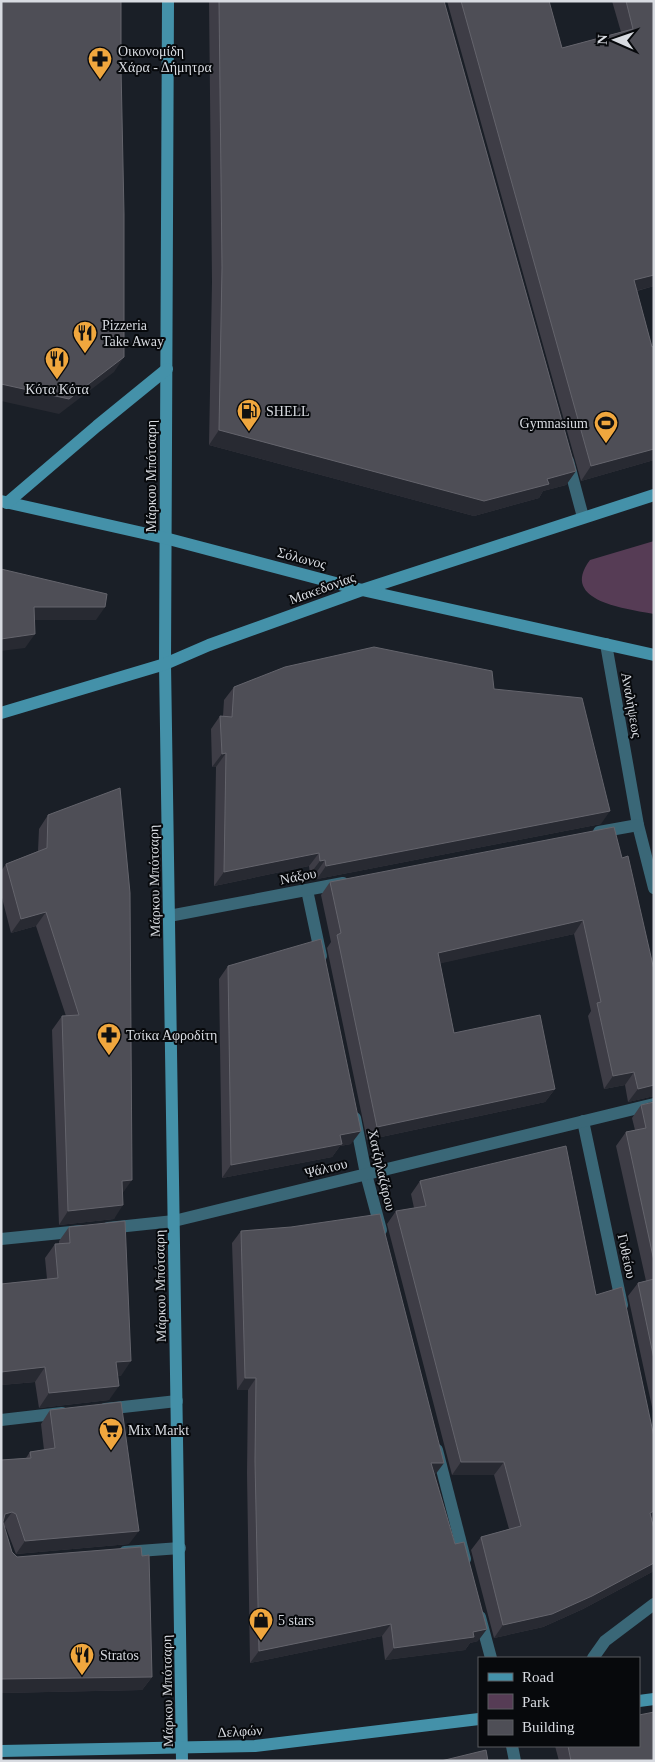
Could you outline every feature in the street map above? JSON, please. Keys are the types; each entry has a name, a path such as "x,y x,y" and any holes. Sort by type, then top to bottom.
{"main road":[{"name":"Μάρκου Μπότσαρη","path":"168,1 165,664 182,1754"},
{"path":"4,502 167,369"},
{"name":"Μακεδονίας","path":"1,713 165,664 209,645 362,590 654,495"},
{"name":"Σόλωνος","path":"4,502 166,538 362,590 654,655"},
{"path":"640,1701 654,1699"},
{"name":"Δελφών","path":"1,1750 182,1754 478,1719"}],"street":[{"path":"565,450 584,517"},
{"name":"Αναλήψεως","path":"606,644 638,825 654,888"},
{"path":"589,834 638,825"},
{"name":"Νάξου","path":"169,916 356,880"},
{"path":"307,890 324,968"},
{"name":"Ψάλτου","path":"1,1239 174,1221 654,1104"},
{"name":"Χατζηλαζάρου","path":"352,1105 366,1174 384,1240"},
{"name":"Γυθείου","path":"583,1121 623,1313"},
{"path":"1,1420 177,1401"},
{"path":"435,1440 469,1573"},
{"path":"114,1554 180,1548"},
{"path":"476,1601 491,1657"},
{"path":"594,1657 605,1641 654,1604"},
{"path":"512,1747 515,1761"}],"green space":[{"path":"654,541 654,614 614,606 601,601 590,594 583,585 583,574 590,560"}],"building":[{"path":"1,1 121,1 124,357 69,399 1,384"},
{"path":"219,1 444,1 576,471 547,479 549,484 484,501 219,430 222,268"},
{"path":"461,1 549,1 562,48 633,29 626,1 654,1 654,275 634,280 652,347 654,346 654,449 591,466"},
{"path":"1,569 107,594 105,607 34,607 35,634 1,639"},
{"path":"374,647 492,671 494,689 582,698 610,811 326,866 325,860 320,861 319,853 224,872 226,753 222,754 220,716 232,717 234,687 285,667"},
{"path":"120,788 130,893 132,1180 122,1181 123,1205 68,1211 62,1016 79,1015 46,912 21,919 6,864 47,848 48,815"},
{"path":"614,827 622,858 628,856 654,970 654,1085 638,1089 634,1072 613,1076 597,1003 601,1002 583,920 438,953 454,1033 540,1015 555,1089 377,1127 337,935 341,933 330,882"},
{"path":"321,939 361,1131 340,1135 342,1144 231,1165 228,966"},
{"path":"654,1102 654,1261 626,1132 646,1128 641,1105"},
{"path":"566,1146 596,1295 622,1287 654,1437 654,1511 650,1513 654,1529 654,1563 592,1596 552,1614 503,1625 481,1537 521,1526 504,1462 461,1462 396,1211 426,1206 420,1181"},
{"path":"380,1214 444,1463 431,1463 455,1544 464,1542 487,1629 473,1632 474,1637 394,1648 391,1624 259,1651 255,1461 256,1378 245,1378 241,1231 291,1227"},
{"path":"125,1221 131,1361 116,1362 119,1386 49,1393 45,1367 1,1372 1,1284 58,1278 55,1244 70,1243 69,1227"},
{"path":"654,1279 654,1359 638,1283"},
{"path":"121,1402 139,1531 25,1541 16,1514 12,1512 5,1514 3,1522 12,1552 17,1557 141,1547 142,1556 149,1555 152,1677 1,1679 1,1460 31,1458 30,1452 55,1448 50,1410"},
{"path":"654,1712 654,1761 571,1761 568,1747 640,1747 640,1715"},
{"path":"486,1750 488,1761 441,1761"}],"place":[{"name":"Οικονομίδη Χάρα - Δήμητρα","path":"100,80"},
{"name":"Pizzeria Take Away","path":"85,354"},
{"name":"Κότα Κότα","path":"57,380"},
{"name":"SHELL","path":"249,432"},
{"name":"Gymnasium","path":"606,444"},
{"name":"Τσίκα Αφροδίτη","path":"109,1056"},
{"name":"Mix Markt","path":"111,1451"},
{"name":"5 stars","path":"261,1641"},
{"name":"Stratos","path":"82,1676"}]}
